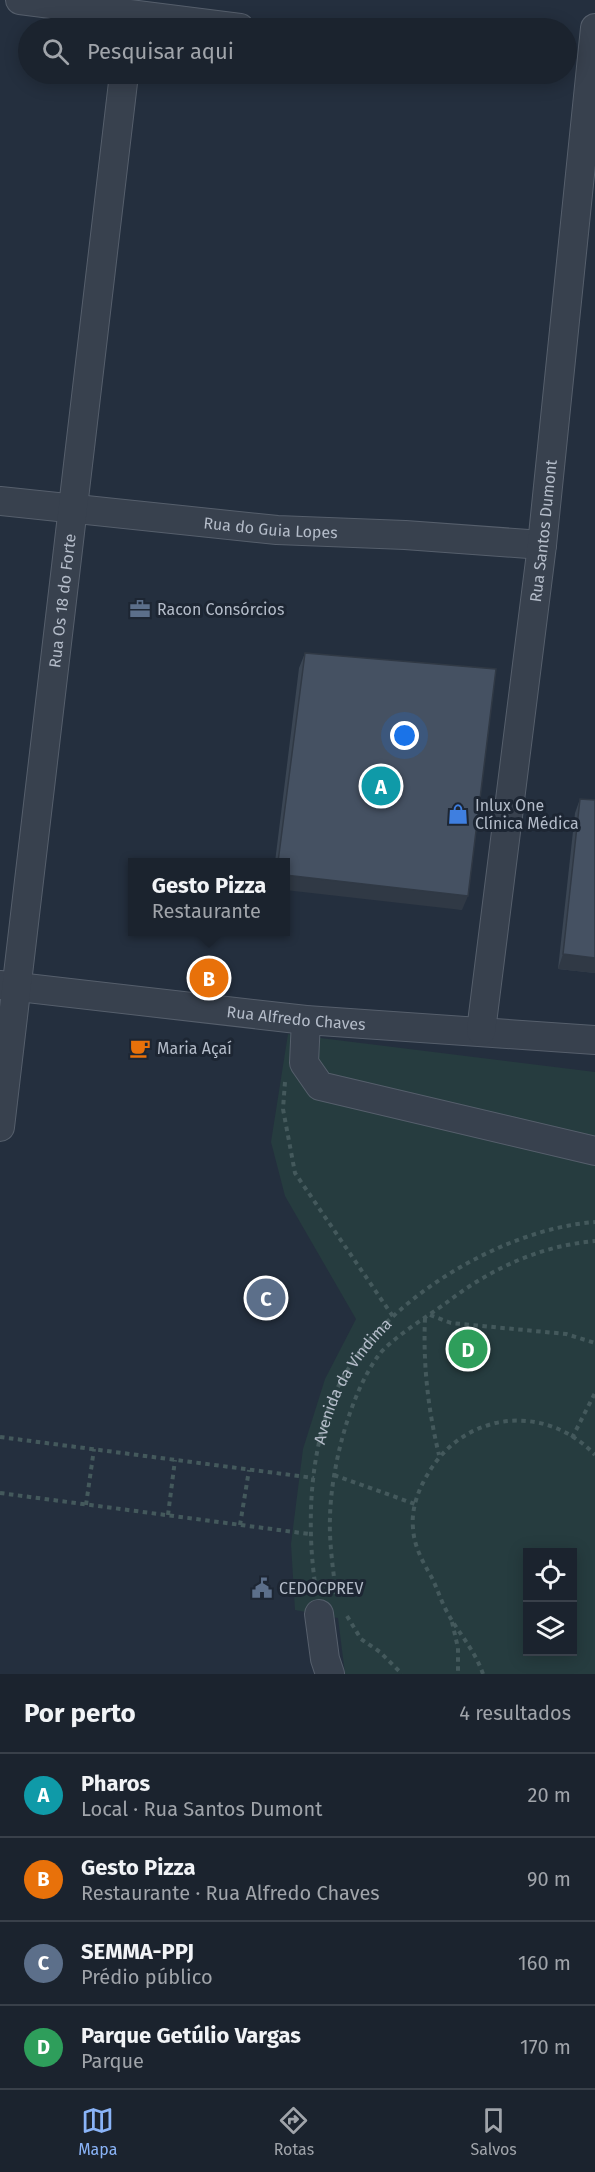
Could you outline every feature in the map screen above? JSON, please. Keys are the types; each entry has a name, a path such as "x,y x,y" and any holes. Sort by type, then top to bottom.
{"street":[{"path":"20,0 162,18"},
{"name":"Rua Santos Dumont","path":"481,1031 542,545 584,71 595,28"},
{"name":"Rua Os 18 do Forte","path":"0,1127 8,986 73,509 123,84"},
{"name":"Rua do Guia Lopes","path":"0,501 277,530 405,535 542,545"},
{"name":"Rua Alfredo Chaves","path":"8,986 306,1020 595,1040"},
{"path":"306,1020 304,1063 320,1086 595,1151"},
{"path":"330,1674 325,1659 333,1608"}],"path":[{"path":"283,1109 295,1173 394,1318"},
{"name":"Avenida da Vindima","path":"333,1608 309,1534 314,1478 322,1431 336,1389 360,1350 394,1318 454,1271 496,1249 535,1233 570,1224 595,1222"},
{"path":"402,1674 380,1652 361,1639 333,1608 330,1517 334,1475 359,1393 378,1355 462,1290 531,1254 595,1241"},
{"path":"430,1315 451,1323 566,1334 595,1343"},
{"path":"425,1318 428,1408 439,1455"},
{"path":"572,1437 595,1394"},
{"path":"483,1674 475,1652 452,1618 418,1554 412,1527 415,1504 422,1484 439,1455 458,1438 482,1426 516,1419 555,1426 595,1453"},
{"path":"0,1437 314,1478"},
{"path":"86,1504 94,1449"},
{"path":"168,1515 175,1460"},
{"path":"240,1525 249,1469"},
{"path":"334,1475 376,1492 415,1504"},
{"path":"0,1493 309,1534"},
{"path":"452,1618 458,1648 458,1674"}],"green space":[{"path":"288,1034 595,1072 595,1674 345,1674 338,1618 295,1610 291,1544 303,1449 325,1379 356,1319 285,1196 271,1142"}],"building":[{"path":"305,653 496,669 468,896 290,876 290,858 279,858"},
{"path":"580,799 595,800 595,958 563,954"}],"place":[{"name":"Racon Consórcios","path":"140,609"},
{"name":"Pharos","path":"381,786"},
{"name":"Inlux One Clínica Médica","path":"458,814"},
{"name":"Gesto Pizza","path":"209,978"},
{"name":"Maria Açaí","path":"140,1048"},
{"name":"SEMMA-PPJ","path":"266,1298"},
{"name":"Parque Getúlio Vargas","path":"468,1349"},
{"name":"CEDOCPREV","path":"262,1588"}]}
